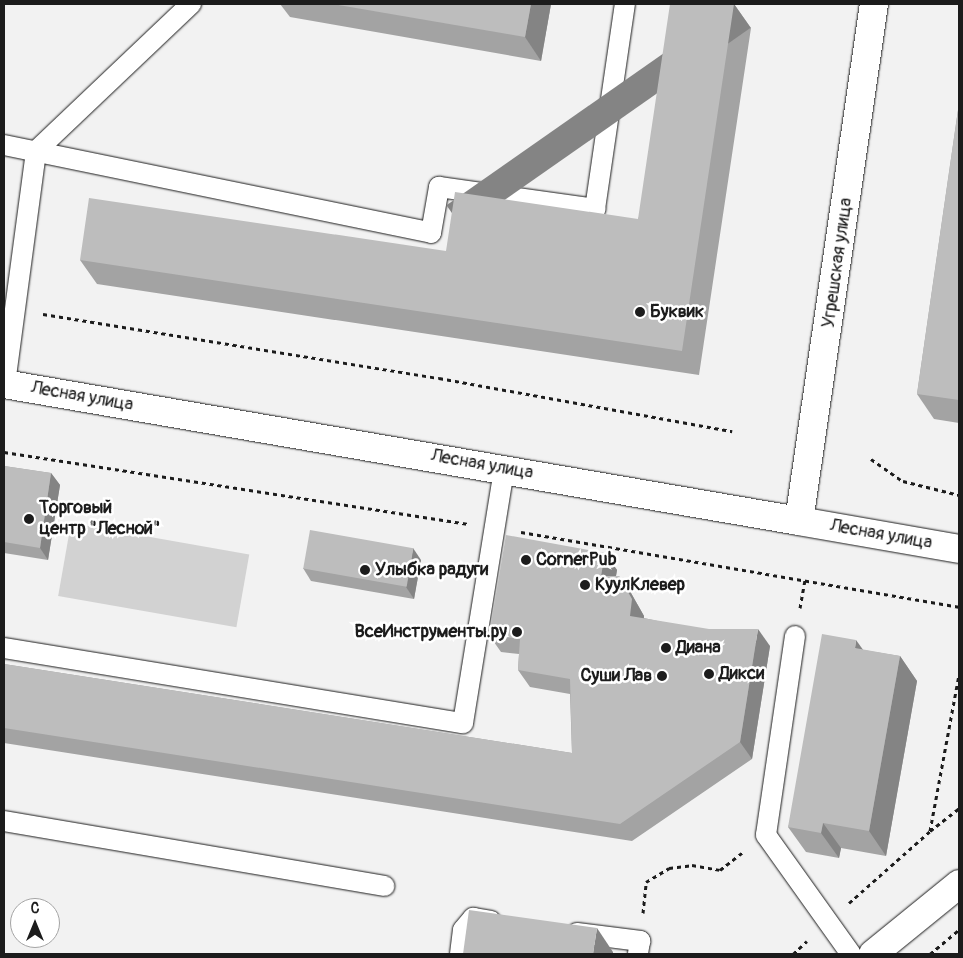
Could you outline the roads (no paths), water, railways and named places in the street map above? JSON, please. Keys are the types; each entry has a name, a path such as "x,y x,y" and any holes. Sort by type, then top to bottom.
{"street":[{"name":"Угрешская улица","path":"799,521 874,4"},
{"name":"Лесная улица","path":"5,384 959,549"},
{"path":"873,954 959,884"}],"lane":[{"path":"5,384 17,309 36,151 191,4"},
{"path":"4,145 431,233 438,187 595,209 626,4"},
{"path":"4,648 464,723 504,469"},
{"path":"795,636 766,835 851,954"},
{"path":"4,821 384,886"},
{"path":"460,954 463,930 473,918 512,924"},
{"path":"561,930 640,941 638,954"}],"place":[{"name":"Буквик","path":"640,312"},
{"name":"Торговый центр \"Лесной\"","path":"29,519"},
{"name":"CornerPub","path":"526,560"},
{"name":"Улыбка радуги","path":"365,570"},
{"name":"КуулКлевер","path":"585,585"},
{"name":"ВсеИнструменты.ру","path":"517,632"},
{"name":"Диана","path":"666,648"},
{"name":"Дикси","path":"709,674"},
{"name":"Суши Лав","path":"662,676"}]}
